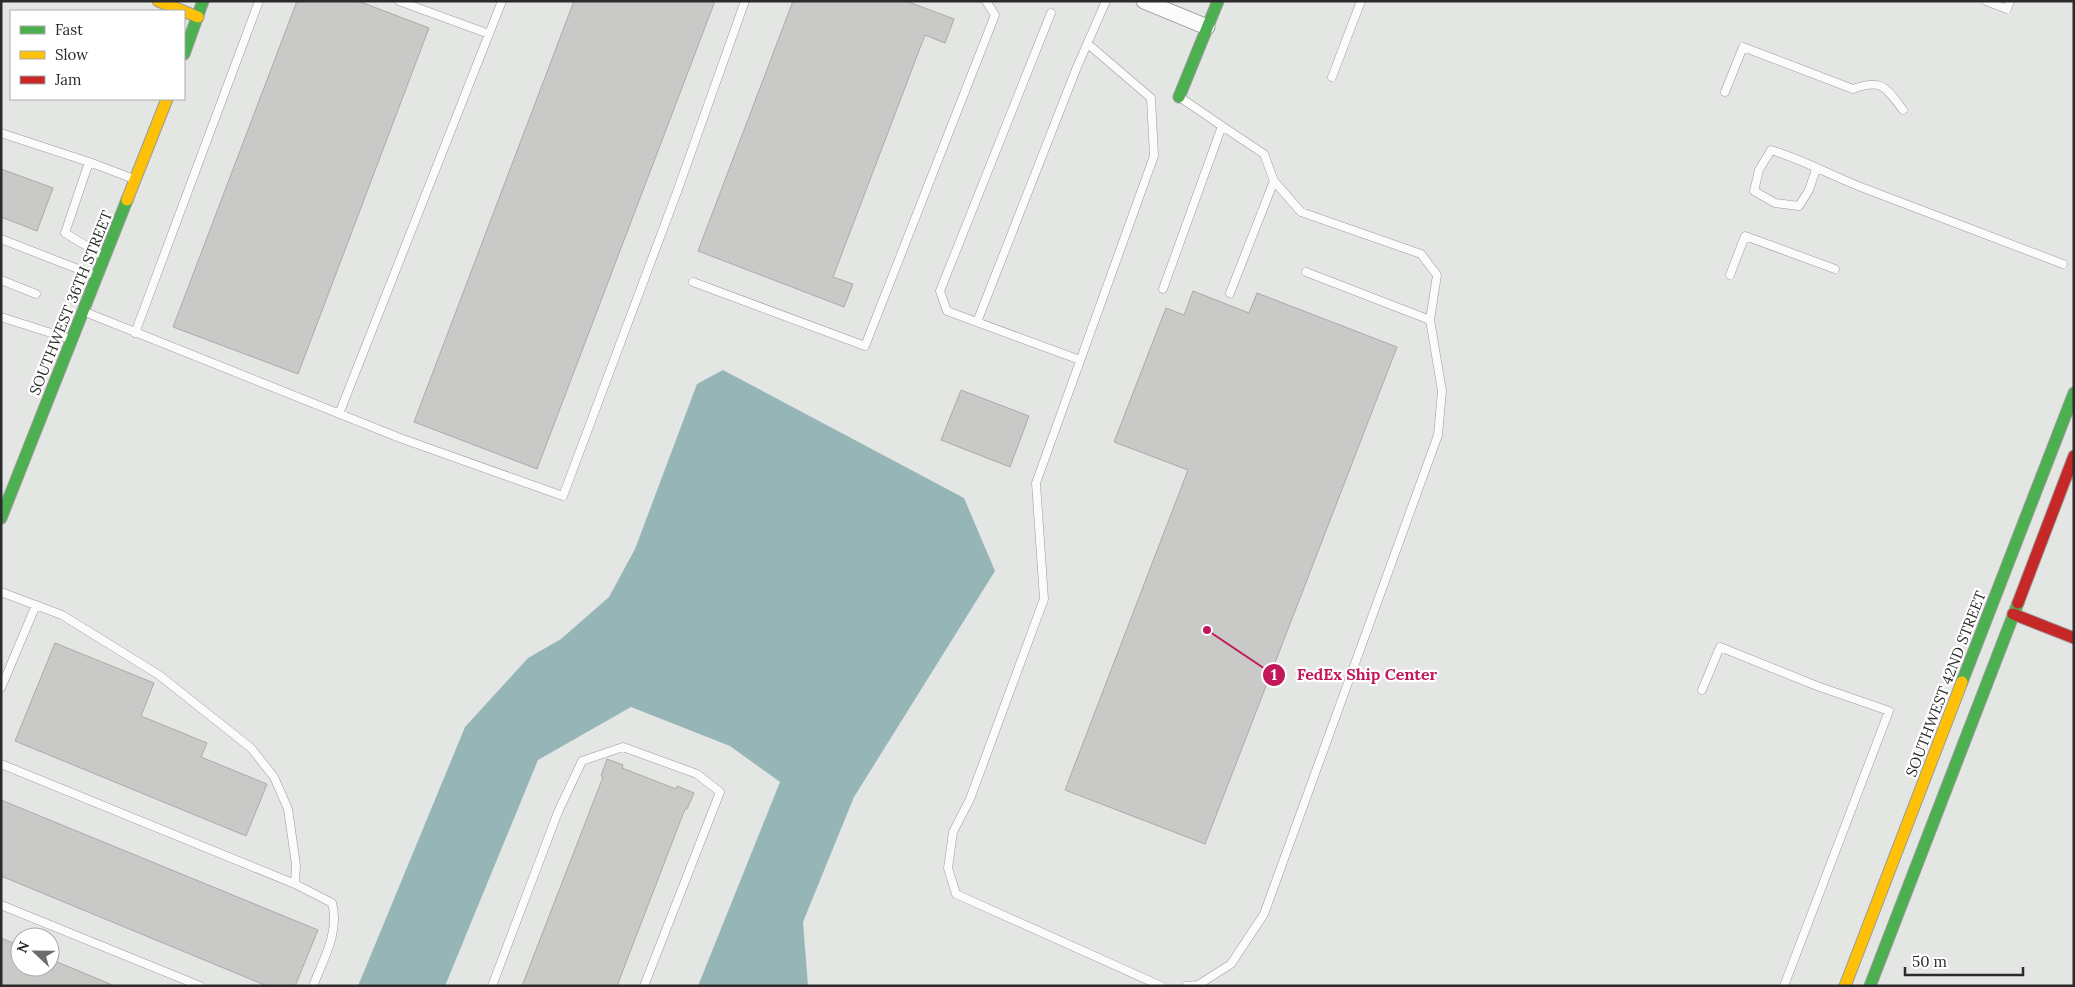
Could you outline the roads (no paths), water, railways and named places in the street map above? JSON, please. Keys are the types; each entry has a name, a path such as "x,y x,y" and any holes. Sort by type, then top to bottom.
{"street":[{"path":"158,1 180,10"},
{"path":"185,51 203,1"},
{"path":"1144,1 1207,27"},
{"path":"1179,97 1218,1"},
{"path":"185,12 198,17"},
{"name":"SOUTHWEST 36TH STREET","path":"1,518 5,497 84,311 167,100"},
{"name":"SOUTHWEST 42ND STREET","path":"1845,986 2074,393"},
{"path":"1870,986 2074,456"},
{"path":"2013,614 2074,638"},
{"path":"1945,727 1950,736 1948,782"}],"lane":[{"path":"135,332 260,1"},
{"path":"399,1 489,34"},
{"path":"339,414 502,1"},
{"path":"84,311 339,414 563,496 677,192 745,1"},
{"path":"693,282 865,346 995,15 986,1"},
{"path":"977,322 1106,1"},
{"path":"1332,76 1362,1"},
{"path":"1986,1 2007,8 2010,1"},
{"path":"1051,13 940,291 947,311 1080,360"},
{"path":"1088,44 1151,98 1154,156 1036,483 1044,599 970,798 953,832 948,868 956,894 1161,986"},
{"path":"1724,92 1743,47 1853,90 1870,83 1886,88 1903,110"},
{"path":"1179,97 1264,154 1274,181 1301,212 1421,254 1437,275 1430,320 1442,391 1438,435 1264,914 1231,964 1198,985 1186,986"},
{"path":"1162,289 1222,126"},
{"path":"1,133 89,162 136,180"},
{"path":"1816,169 1809,190 1799,206 1775,204 1754,191 1759,170 1771,150 1796,157 1816,169 2062,264"},
{"path":"89,162 65,233 105,257"},
{"path":"1230,293 1274,181"},
{"path":"1730,275 1745,236 1836,268"},
{"path":"1,239 97,277"},
{"path":"1306,272 1430,320"},
{"path":"1,280 36,294"},
{"path":"1,317 72,340"},
{"path":"1,592 62,615 159,675 251,748 274,776 288,809 296,865 294,884"},
{"path":"1,688 36,605"},
{"path":"1702,690 1720,647 1817,686 1889,710 1784,986"},
{"path":"492,986 558,812 582,761 622,746 697,774 720,792 644,986"},
{"path":"1,764 294,884 332,903 335,924 313,986"},
{"path":"1,905 200,986"}],"water":[{"path":"723,370 964,498 995,571 854,797 803,922 808,986 698,986 780,782 730,746 631,707 538,760 445,986 358,986 465,727 528,658 561,639 609,597 635,549 697,384"}],"place":[{"name":"FedEx Ship Center","path":"1207,630"}]}
